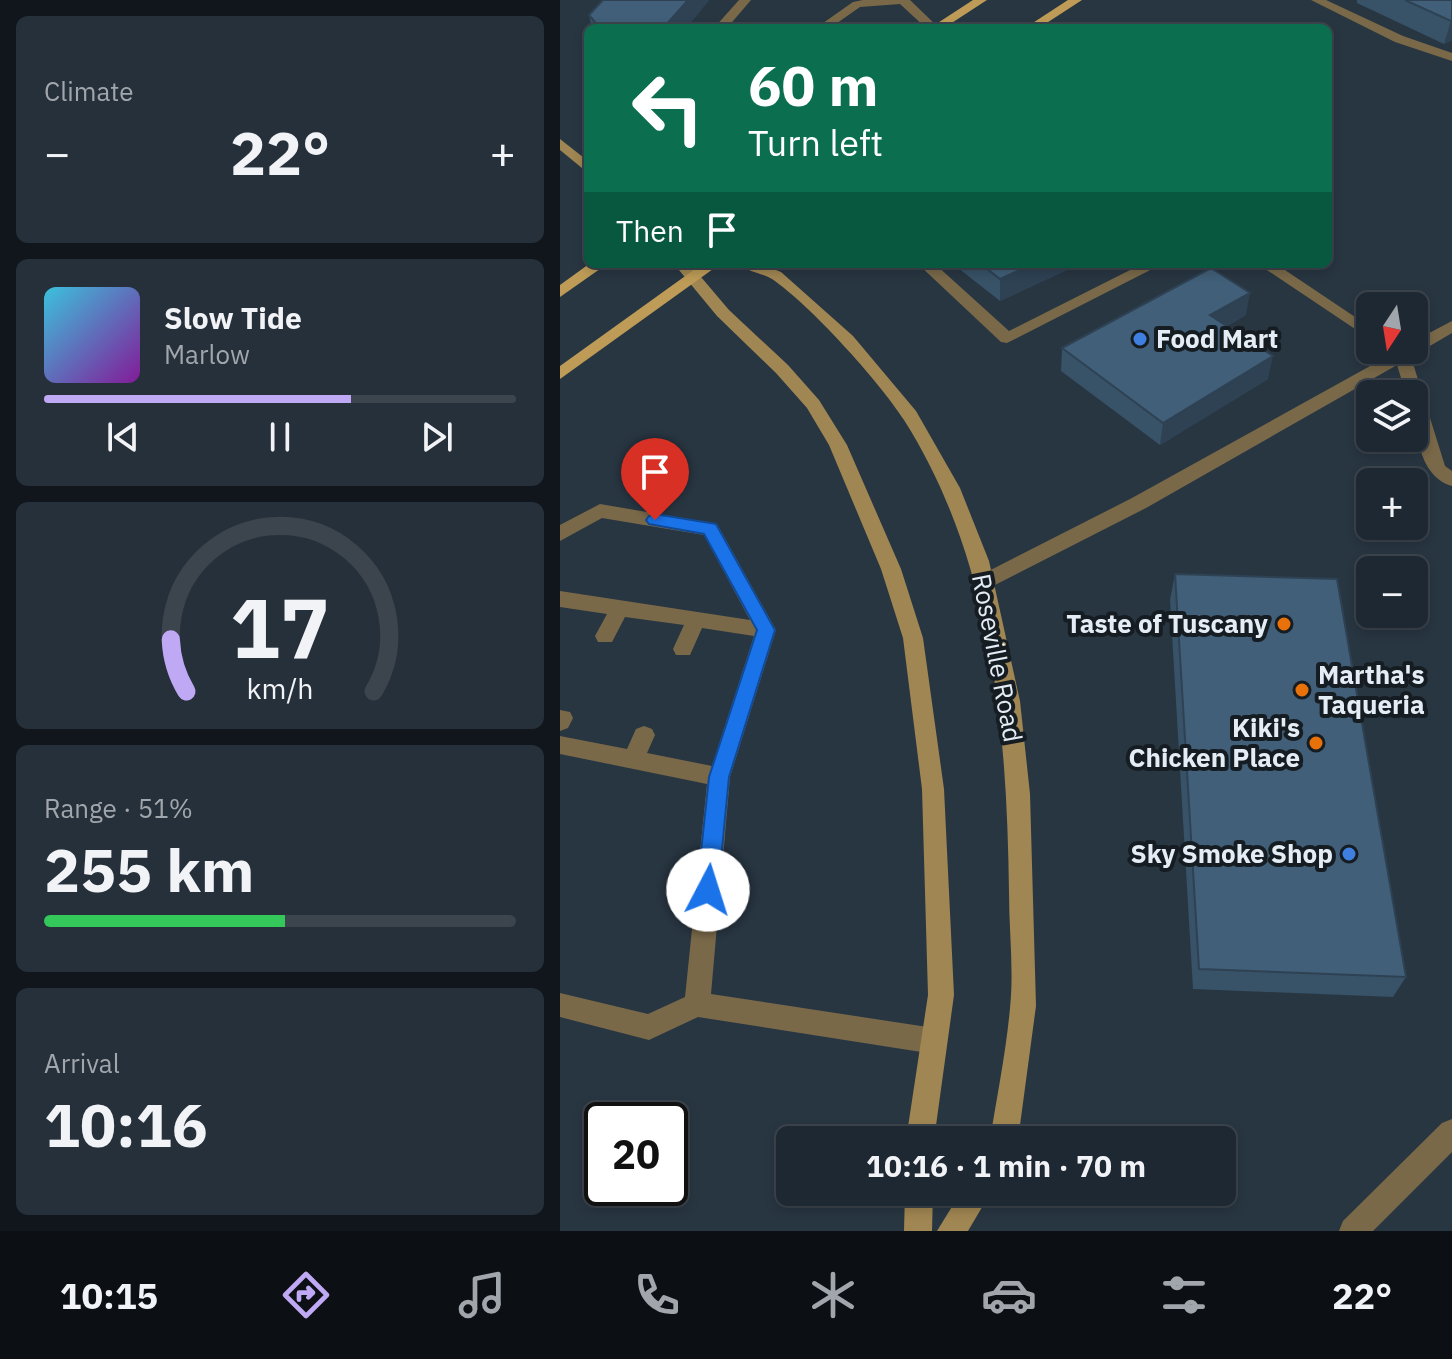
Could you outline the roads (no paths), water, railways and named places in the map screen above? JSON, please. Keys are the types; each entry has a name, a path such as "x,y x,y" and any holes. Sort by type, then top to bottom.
{"main road":[{"path":"941,24 981,0"},
{"path":"1037,24 1076,0"},
{"path":"560,143 584,165"},
{"path":"560,292 593,268"},
{"name":"Roseville Road","path":"758,268 776,275 811,305 847,340 910,415 951,488 979,561 1009,701 1019,794 1023,878 1023,1006 1006,1126"},
{"path":"560,374 688,271 723,313 782,369 813,404 838,445 886,556 908,624 924,705 933,789 941,995 922,1126"},
{"path":"918,1231 919,1206"},
{"path":"951,1231 968,1206"}],"lane":[{"path":"724,24 745,0"},
{"path":"828,24 857,4 903,0 930,24"},
{"path":"1317,0 1399,39 1452,57"},
{"path":"930,268 1007,338 1146,268"},
{"path":"1272,268 1356,325"},
{"path":"1428,339 1452,326"},
{"path":"984,582 1139,503 1382,364"},
{"path":"1428,440 1437,469 1452,480"},
{"path":"560,534 600,511 710,529 766,630 719,777 697,1004"},
{"path":"560,599 766,630"},
{"path":"605,636 620,608"},
{"path":"683,649 696,620"},
{"path":"633,759 644,735"},
{"path":"560,745 719,777"},
{"path":"560,1005 649,1027 697,1004 934,1041"},
{"path":"1353,1231 1452,1133"}],"place":[{"name":"Food Mart","path":"1140,339"},
{"name":"Taste of Tuscany","path":"1284,624"},
{"name":"Martha's Taqueria","path":"1302,690"},
{"name":"Kiki's Chicken Place","path":"1316,743"},
{"name":"Sky Smoke Shop","path":"1349,854"}]}
